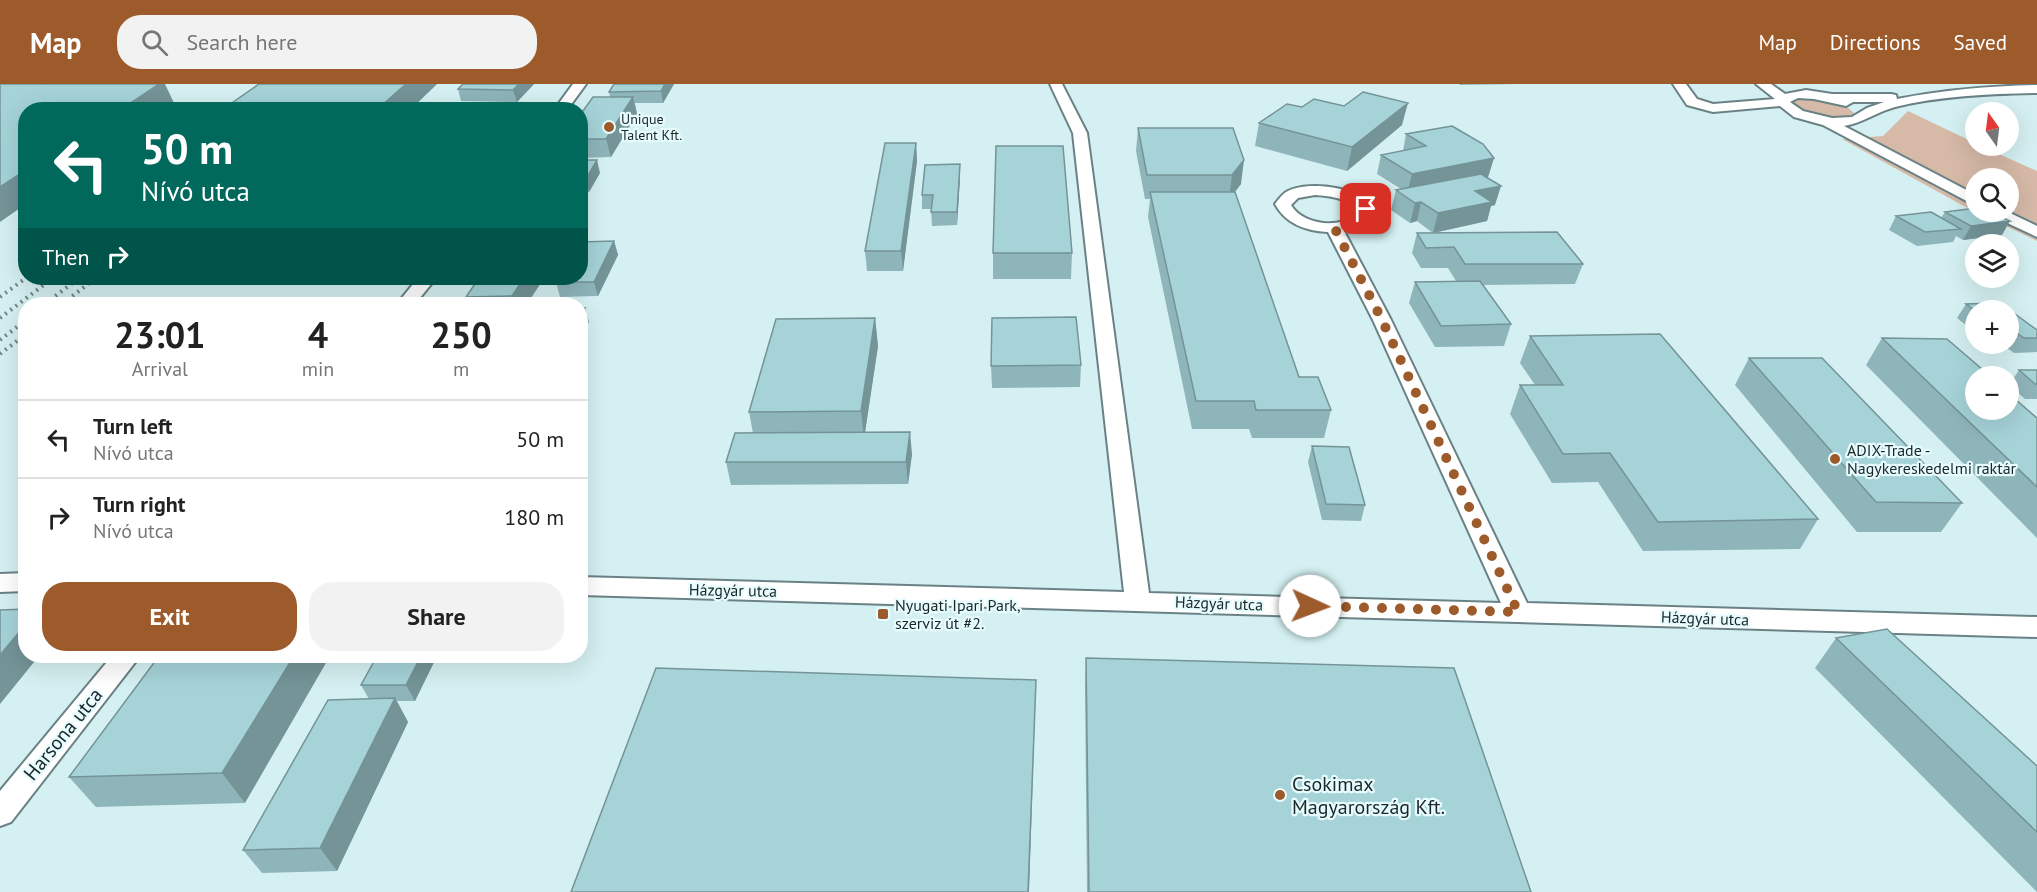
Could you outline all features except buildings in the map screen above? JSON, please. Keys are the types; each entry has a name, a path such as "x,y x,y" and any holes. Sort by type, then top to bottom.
{"street":[{"path":"566,102 580,84"},
{"path":"1679,84 1692,102 1713,108 1783,101 1795,95 1925,98"},
{"path":"1762,84 1778,93 1787,108 1820,120 1965,195"},
{"path":"1780,84 1854,105 1881,150"},
{"path":"2012,89 2031,84"},
{"path":"1058,88 1080,133 1137,600"},
{"path":"1820,120 1860,118 1881,106 1925,98 2012,89 2037,89"},
{"path":"1724,107 1768,113 1798,113"},
{"path":"2016,222 2037,232"},
{"path":"1334,227 1382,320 1518,612"},
{"path":"412,297 421,285"},
{"path":"0,583 18,582"},
{"name":"Házgyár utca","path":"588,586 2037,627"},
{"name":"Harsona utca","path":"0,813 121,663"}],"shaded area":[{"path":"1812,97 1845,105 1855,114 1840,119 1823,118 1791,105 1792,100"},
{"path":"1908,111 1965,138 1965,156 2003,156 2037,171 2037,241 1998,222 2019,222 2019,168 1965,168 1965,206 1842,139 1883,136"}],"railway":[{"path":"0,297 18,284"},
{"path":"28,297 44,285"},
{"path":"54,297 70,285"},
{"path":"71,297 87,285"},
{"path":"0,318 18,304"},
{"path":"0,340 18,326"},
{"path":"0,354 18,340"}],"place":[{"name":"Unique Talent Kft.","path":"609,127"},
{"name":"ADIX-Trade - Nagykereskedelmi raktár","path":"1835,459"},
{"name":"Nyugati Ipari Park, szerviz út #2.","path":"883,614"},
{"name":"Csokimax Magyarország Kft.","path":"1280,795"}],"route":[{"path":"1310,606 1518,612 1382,320 1355,272 1334,227 1357,224 1364,219 1367,214 1366,209"}]}
